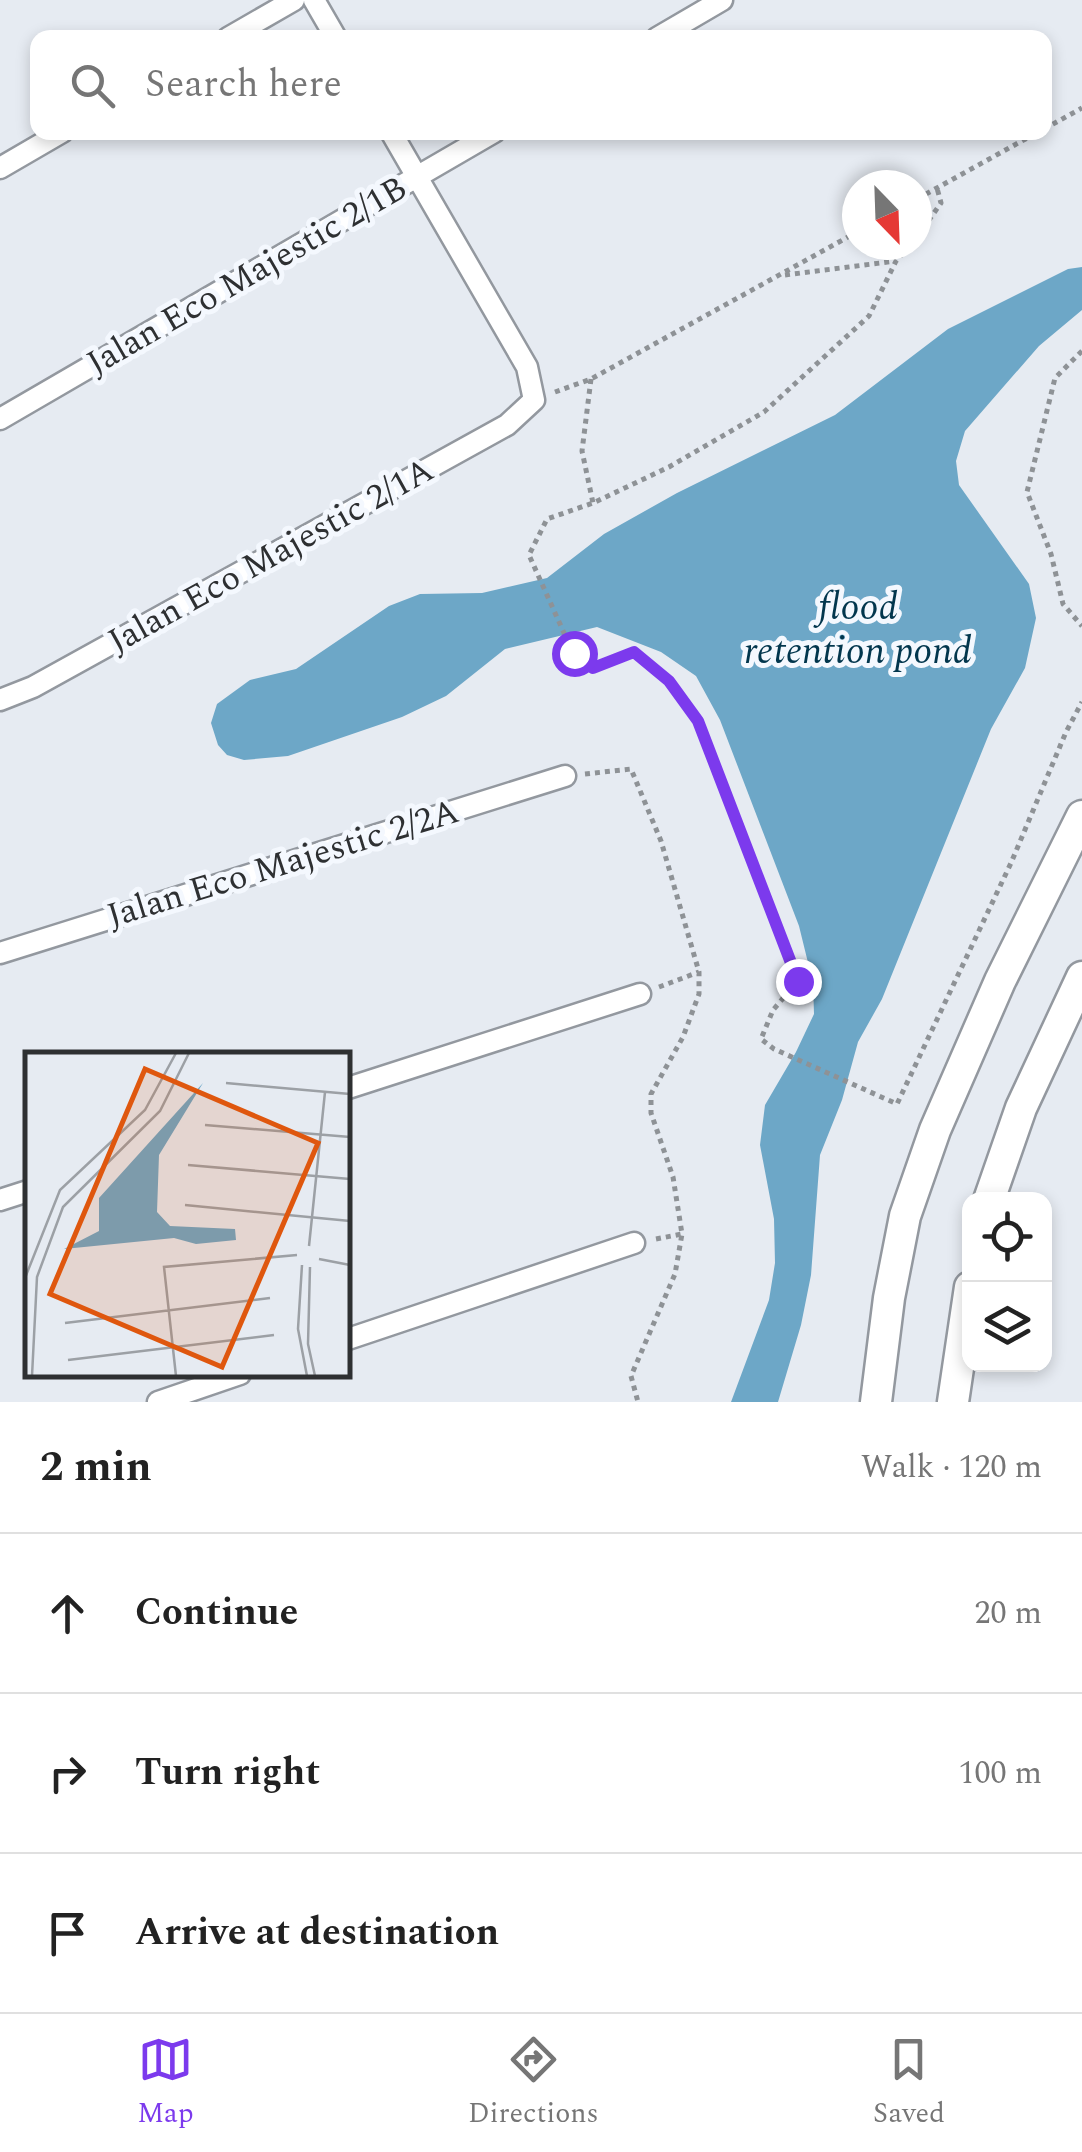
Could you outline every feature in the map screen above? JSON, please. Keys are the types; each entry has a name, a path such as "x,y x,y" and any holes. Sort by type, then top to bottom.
{"street":[{"path":"242,30 294,0"},
{"path":"314,0 331,30"},
{"path":"671,30 722,0"},
{"path":"0,168 48,140"},
{"path":"396,140 527,367 534,400"},
{"name":"Jalan Eco Majestic 2/1B","path":"0,419 480,140"},
{"name":"Jalan Eco Majestic 2/1A","path":"0,700 32,687 507,425 534,400"},
{"name":"Jalan Eco Majestic 2/2A","path":"0,952 566,776"},
{"path":"876,1402 904,1216 935,1130 1000,981 1082,816"},
{"path":"992,1192 1021,1108 1082,977"},
{"path":"350,1087 640,994"},
{"path":"0,1200 25,1192"},
{"path":"350,1338 634,1243"},
{"path":"953,1402 962,1341"},
{"path":"158,1402 231,1377"}],"path":[{"path":"1052,125 1082,108"},
{"path":"932,191 1024,140"},
{"path":"932,216 941,203 937,188"},
{"path":"534,400 591,379 842,240"},
{"path":"779,275 896,262"},
{"path":"896,262 869,316 764,412 669,467 593,503 547,519 529,556 574,653 593,668 634,652 669,681 698,721 798,981 773,1010 761,1039 774,1049 897,1104 1082,702"},
{"path":"1082,351 1055,378 1027,492 1051,554 1063,604 1082,626"},
{"path":"591,379 582,452 593,503"},
{"path":"566,776 630,768 661,841 699,972 699,994 683,1037 651,1094 651,1113 673,1178 682,1234 675,1274 631,1376 638,1402"},
{"path":"640,994 699,972"}],"water":[{"name":"flood retention pond","path":"1082,267 1082,310 1039,346 965,431 956,461 959,485 1029,584 1036,618 1025,668 991,729 882,999 858,1042 842,1100 820,1155 811,1275 778,1402 731,1402 769,1300 775,1263 774,1219 760,1145 765,1105 814,1014 813,983 799,926 720,720 696,676 661,652 597,627 505,649 446,696 402,717 288,756 244,760 227,755 218,745 211,723 217,704 250,680 296,669 389,606 420,594 482,593 547,578 604,534 677,493 835,415 948,329 1068,269"}],"route":[{"path":"574,653 593,668 634,652 669,681 698,721 798,981"}]}
